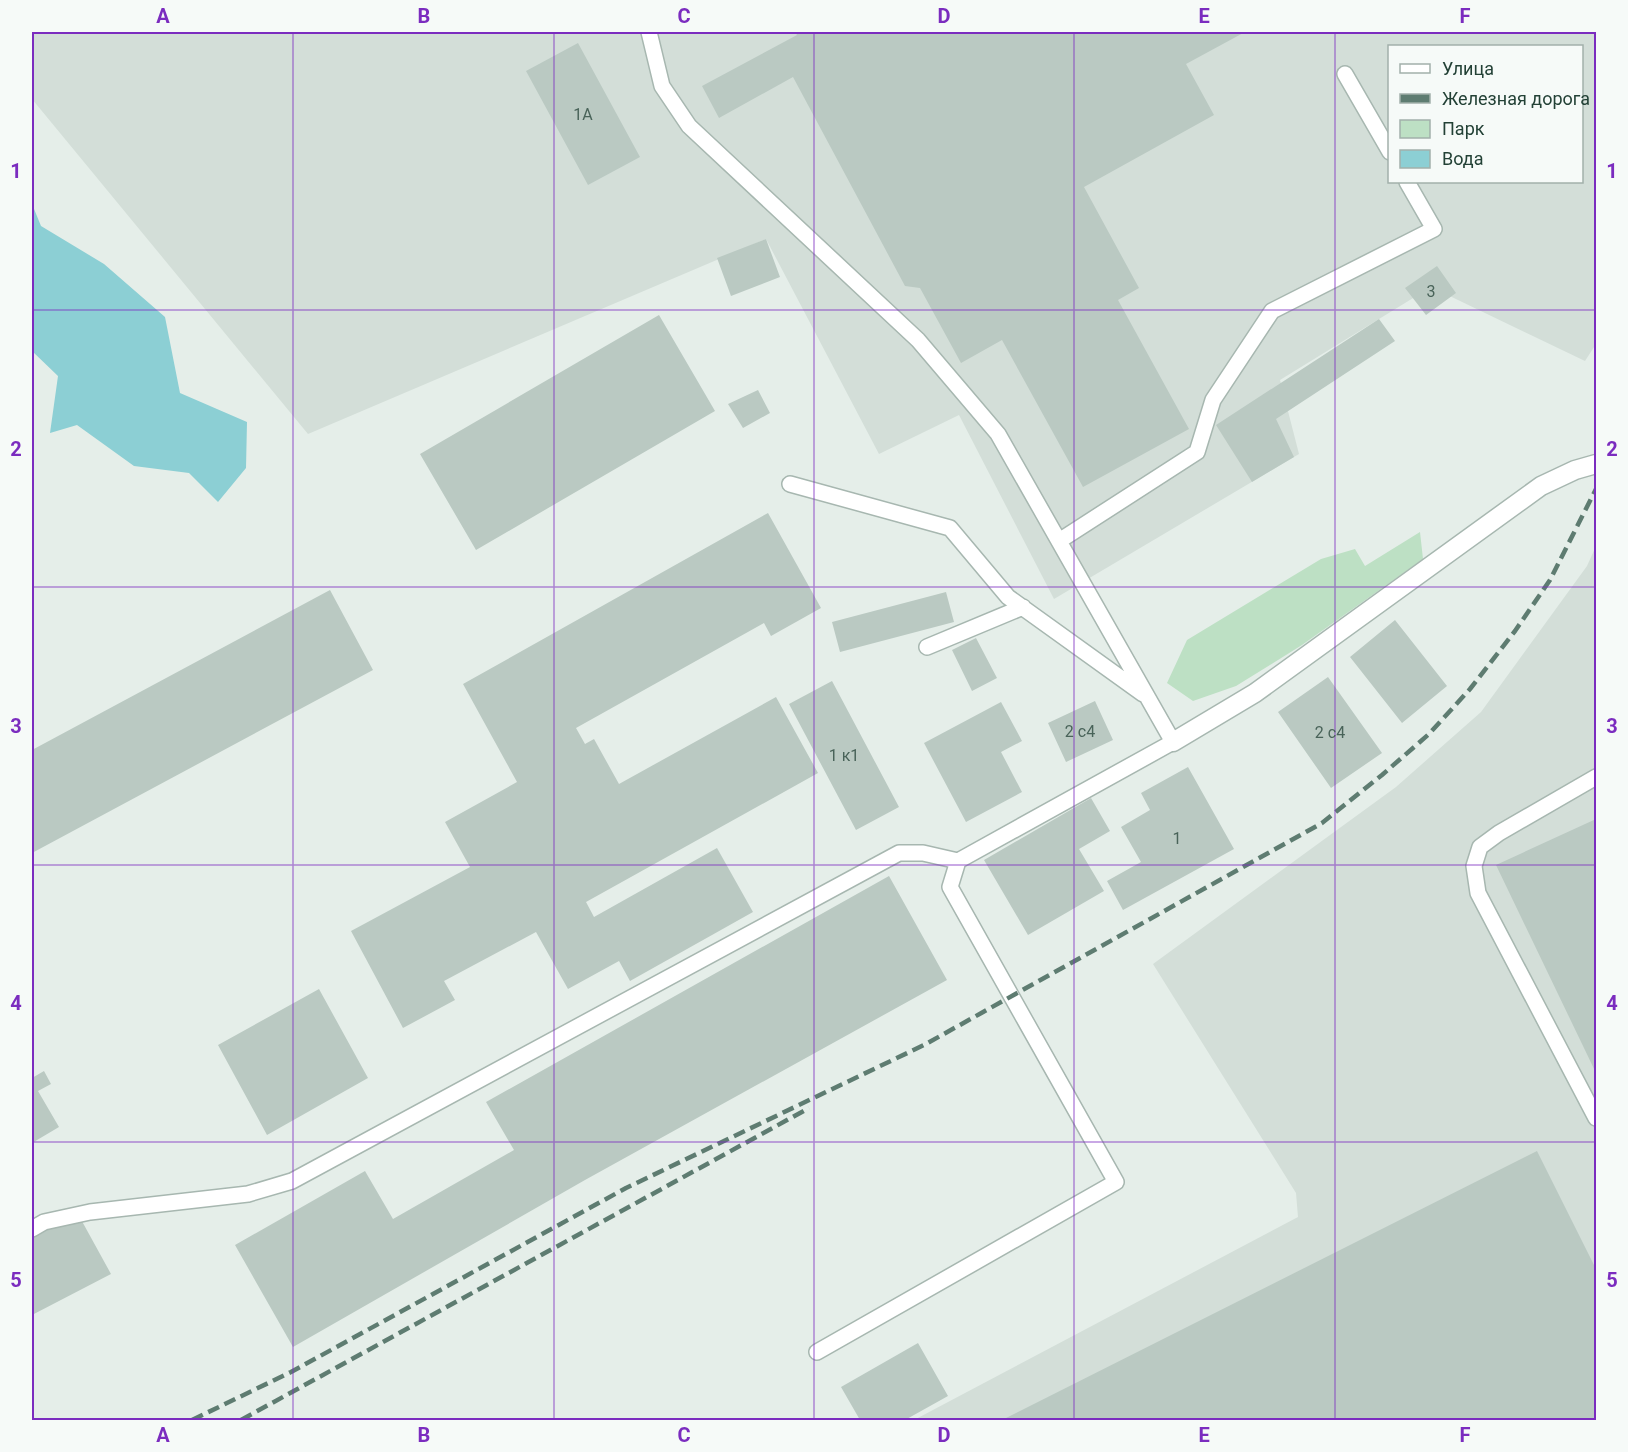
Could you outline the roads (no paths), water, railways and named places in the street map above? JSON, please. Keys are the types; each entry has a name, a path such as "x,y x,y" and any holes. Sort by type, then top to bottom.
{"street":[{"path":"1173,742 1255,693 1541,486 1575,470 1596,464"}],"lane":[{"path":"32,1229 44,1222 90,1212 248,1194 292,1181 899,853 923,853 958,861 1173,742 998,434 918,340 689,126 662,86 649,32"},
{"path":"1345,74 1388,150"},
{"path":"1059,541 1197,452 1213,400 1272,311 1434,229 1408,183"},
{"path":"790,484 950,528 1008,597 1148,698"},
{"path":"927,647 1023,608"},
{"path":"1596,777 1499,832 1480,847 1474,866 1478,893 1596,1118"},
{"path":"817,1352 1116,1182 950,887 958,861"}],"water":[{"path":"32,204 41,226 104,264 165,317 180,393 247,422 246,468 218,502 189,473 134,466 77,425 50,433 58,376 32,351"}],"railway":[{"path":"192,1420 291,1372 626,1188 924,1045 1322,823 1429,734 1470,689 1515,631 1550,580 1596,489"},
{"path":"241,1420 809,1108"}]}
